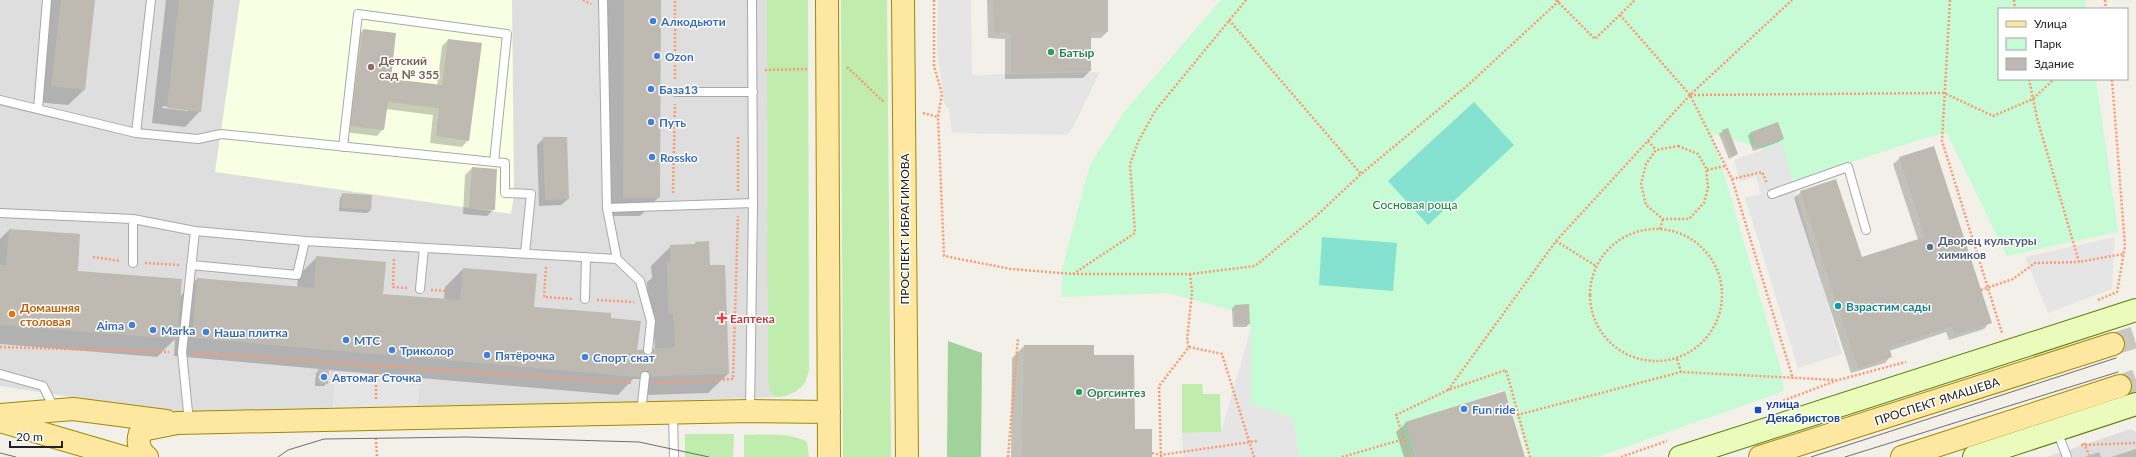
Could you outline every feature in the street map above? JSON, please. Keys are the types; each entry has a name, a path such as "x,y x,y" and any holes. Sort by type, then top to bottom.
{"main road":[{"path":"827,0 829,457"},
{"name":"ПРОСПЕКТ ИБРАГИМОВА","path":"902,0 907,457"},
{"path":"1680,457 2136,310"},
{"name":"ПРОСПЕКТ ЯМАШЕВА","path":"1760,457 2113,344"},
{"path":"1902,457 2120,386"},
{"path":"1974,457 2063,446 2136,404"},
{"path":"0,414 73,409 183,423"},
{"path":"147,457 142,453 138,441 140,433 147,429 183,423 750,411 829,412"},
{"path":"0,421 123,457"}],"lane":[{"path":"38,109 47,0"},
{"path":"136,133 151,0"},
{"path":"603,0 607,208 617,259 640,281 651,321 648,350"},
{"path":"750,411 753,203 752,0"},
{"path":"342,147 358,14 507,34 494,162"},
{"path":"675,92 753,92"},
{"path":"0,100 136,133 198,139 221,134 505,163 505,193 531,194 525,253"},
{"path":"1772,194 1848,167 1866,230"},
{"path":"607,208 753,203"},
{"path":"0,214 133,219 195,231 305,241 617,259"},
{"path":"132,263 133,219"},
{"path":"183,423 182,352 195,231"},
{"path":"191,265 297,275 305,241"},
{"path":"420,289 424,248"},
{"path":"585,299 586,257"},
{"path":"0,374 43,386 55,410"},
{"path":"641,414 645,380"},
{"path":"673,413 674,457"}],"path":[{"path":"934,0 934,66 942,94 938,117 944,256 1011,269 1072,274 1190,274 1255,266 1315,217 1361,174 1468,85 1558,1 1594,39 1635,0"},
{"path":"1072,274 1135,233 1130,164 1139,140 1154,111 1246,0"},
{"path":"1448,390 1556,241 1690,95 1792,0"},
{"path":"1950,0 1942,140 2002,336"},
{"path":"1620,15 1690,95 1726,166 1732,179 1793,379"},
{"path":"1229,20 1361,174"},
{"path":"2029,80 2037,118 2079,262"},
{"path":"1690,95 1944,93 1993,116 2033,99 2053,80"},
{"path":"2112,80 2125,246 2117,292"},
{"path":"0,347 182,352 645,380 733,379 738,204 738,129"},
{"path":"1648,141 1656,150"},
{"path":"1678,146 1698,154 1706,170 1708,188 1704,203 1689,219 1663,219 1646,205 1641,184 1646,164 1656,150 1678,146"},
{"path":"1706,170 1726,166"},
{"path":"1732,179 1762,172 1772,194"},
{"path":"1660,229 1663,219"},
{"path":"1660,229 1686,235 1706,251 1720,274 1723,300 1716,325 1700,346 1677,359 1651,362 1626,355 1605,339 1592,317 1589,291 1596,266 1612,245 1634,232 1660,229"},
{"path":"1556,241 1596,266"},
{"path":"1981,290 2013,279 2036,263 2079,262 2123,254"},
{"path":"1189,347 1187,340 1192,292 1190,274"},
{"path":"1008,457 1018,338"},
{"path":"1189,347 1222,354 1254,457"},
{"path":"1161,456 1159,386 1189,347"},
{"path":"1677,359 1681,372"},
{"path":"1410,457 1396,415 1448,390 1506,370 1517,415 1530,457"},
{"path":"1517,415 1681,372 1793,379 1838,380"},
{"path":"1342,457 1404,439"},
{"path":"1152,453 1161,456 1257,441"},
{"path":"2063,446 2136,443"},
{"path":"2084,444 2089,455"}],"shaded area":[{"path":"0,0 808,0 806,382 797,391 786,396 777,397 201,417 0,386"},
{"name":"Детский сад № 355","path":"240,0 512,0 514,194 511,214 215,172"},
{"path":"938,0 971,0 972,75 1100,72 1072,129 1067,135 952,133 949,109 944,104 937,49"},
{"path":"1782,143 1842,354 1798,368 1745,198 1761,194 1756,176 1740,182 1734,160"},
{"path":"2115,237 2112,289 2048,313 2025,257"},
{"path":"1251,328 1251,404 1293,418 1299,457 1183,457 1182,433 1221,432"},
{"path":"335,377 420,385 417,411 332,414"},
{"path":"2131,429 2136,432 2136,457 2047,457"}],"green space":[{"path":"767,0 808,0 809,370 805,381 799,389 784,396 777,397 771,392 768,381"},
{"path":"841,0 887,0 891,457 843,457"},
{"name":"Сосновая роща","path":"1221,0 2085,0 2087,8 1998,8 1998,80 2096,80 2118,232 2007,256 1947,133 1922,139 1794,181 1776,153 1712,133 1781,370 1784,391 1597,457 1529,457 1505,389 1406,424 1415,457 1299,457 1293,418 1251,404 1251,328 1242,313 1168,293 1062,297 1062,269 1090,165 1124,112"},
{"path":"1474,102 1514,145 1428,225 1388,181"},
{"path":"1322,237 1397,243 1393,291 1319,285"},
{"path":"948,341 982,353 981,457 947,457"},
{"path":"1182,384 1202,384 1203,394 1220,394 1221,432 1182,433"},
{"path":"685,434 734,434 733,457 685,457"},
{"path":"744,435 785,435 800,439 807,442 809,457 744,457"}],"building":[{"path":"61,0 95,0 85,90 51,86"},
{"path":"179,0 214,0 201,112 167,108"},
{"path":"624,0 661,0 660,198 623,198"},
{"name":"Батыр","path":"993,0 1108,0 1108,32 1091,32 1091,71 1011,73 1011,33 994,32"},
{"path":"363,29 396,33 391,79 442,85 448,39 482,43 469,141 436,136 439,108 388,102 384,130 350,126"},
{"path":"1778,122 1784,139 1756,148 1751,132"},
{"path":"1728,128 1738,154 1732,157 1722,130"},
{"path":"543,137 567,137 569,199 545,200"},
{"name":"Дворец культуры химиков","path":"1934,146 1992,323 1955,334 1952,326 1889,347 1892,357 1858,368 1800,191 1836,179 1862,257 1925,237 1899,157"},
{"path":"472,167 497,169 495,210 469,208"},
{"path":"342,193 372,195 371,210 341,208"},
{"path":"9,229 80,234 78,271 182,279 177,339 0,325 0,265 6,265"},
{"path":"709,241 710,265 725,265 729,374 638,377 192,338 197,278 314,288 316,256 386,262 383,294 460,300 463,268 537,274 534,307 611,313 611,318 641,321 637,350 675,347 673,314 668,314 667,262 671,262 670,245 696,244 695,242"},
{"path":"1249,304 1250,324 1235,324 1235,305"},
{"name":"Оргсинтез","path":"1024,345 1094,345 1094,355 1134,355 1135,429 1152,429 1152,457 1022,457"},
{"path":"318,369 329,369 328,384 318,383"},
{"path":"1505,391 1525,457 1417,457 1405,422"},
{"path":"2136,449 2136,457 2111,457"},
{"path":"2099,452 2101,457 2085,457"}],"tunnel":[{"path":"2113,344 2136,337"},
{"path":"2120,386 2136,380"}],"tram line":[{"path":"1811,457 2116,358"},
{"path":"1845,457 2118,372"},
{"path":"278,457 288,450 324,439 467,437 639,442 709,457"},
{"path":"0,453 16,457"}],"place":[{"name":"Алкодьюти","path":"653,21"},
{"name":"Батыр","path":"1051,52"},
{"name":"Ozon","path":"657,56"},
{"name":"Детский сад № 355","path":"371,67"},
{"name":"База13","path":"651,89"},
{"name":"Путь","path":"651,122"},
{"name":"Rossko","path":"652,157"},
{"name":"Дворец культуры химиков","path":"1930,247"},
{"name":"Взрастим сады","path":"1838,306"},
{"name":"Домашняя столовая","path":"12,314"},
{"name":"Еаптека","path":"722,318"},
{"name":"Aima","path":"132,325"},
{"name":"Marka","path":"153,330"},
{"name":"Наша плитка","path":"206,332"},
{"name":"МТС","path":"346,340"},
{"name":"Триколор","path":"392,350"},
{"name":"Пятёрочка","path":"487,355"},
{"name":"Спорт скат","path":"585,357"},
{"name":"Автомаг Сточка","path":"324,377"},
{"name":"Оргсинтез","path":"1079,392"},
{"name":"Fun ride","path":"1464,409"},
{"name":"улица Декабристов","path":"1758,410"}]}
